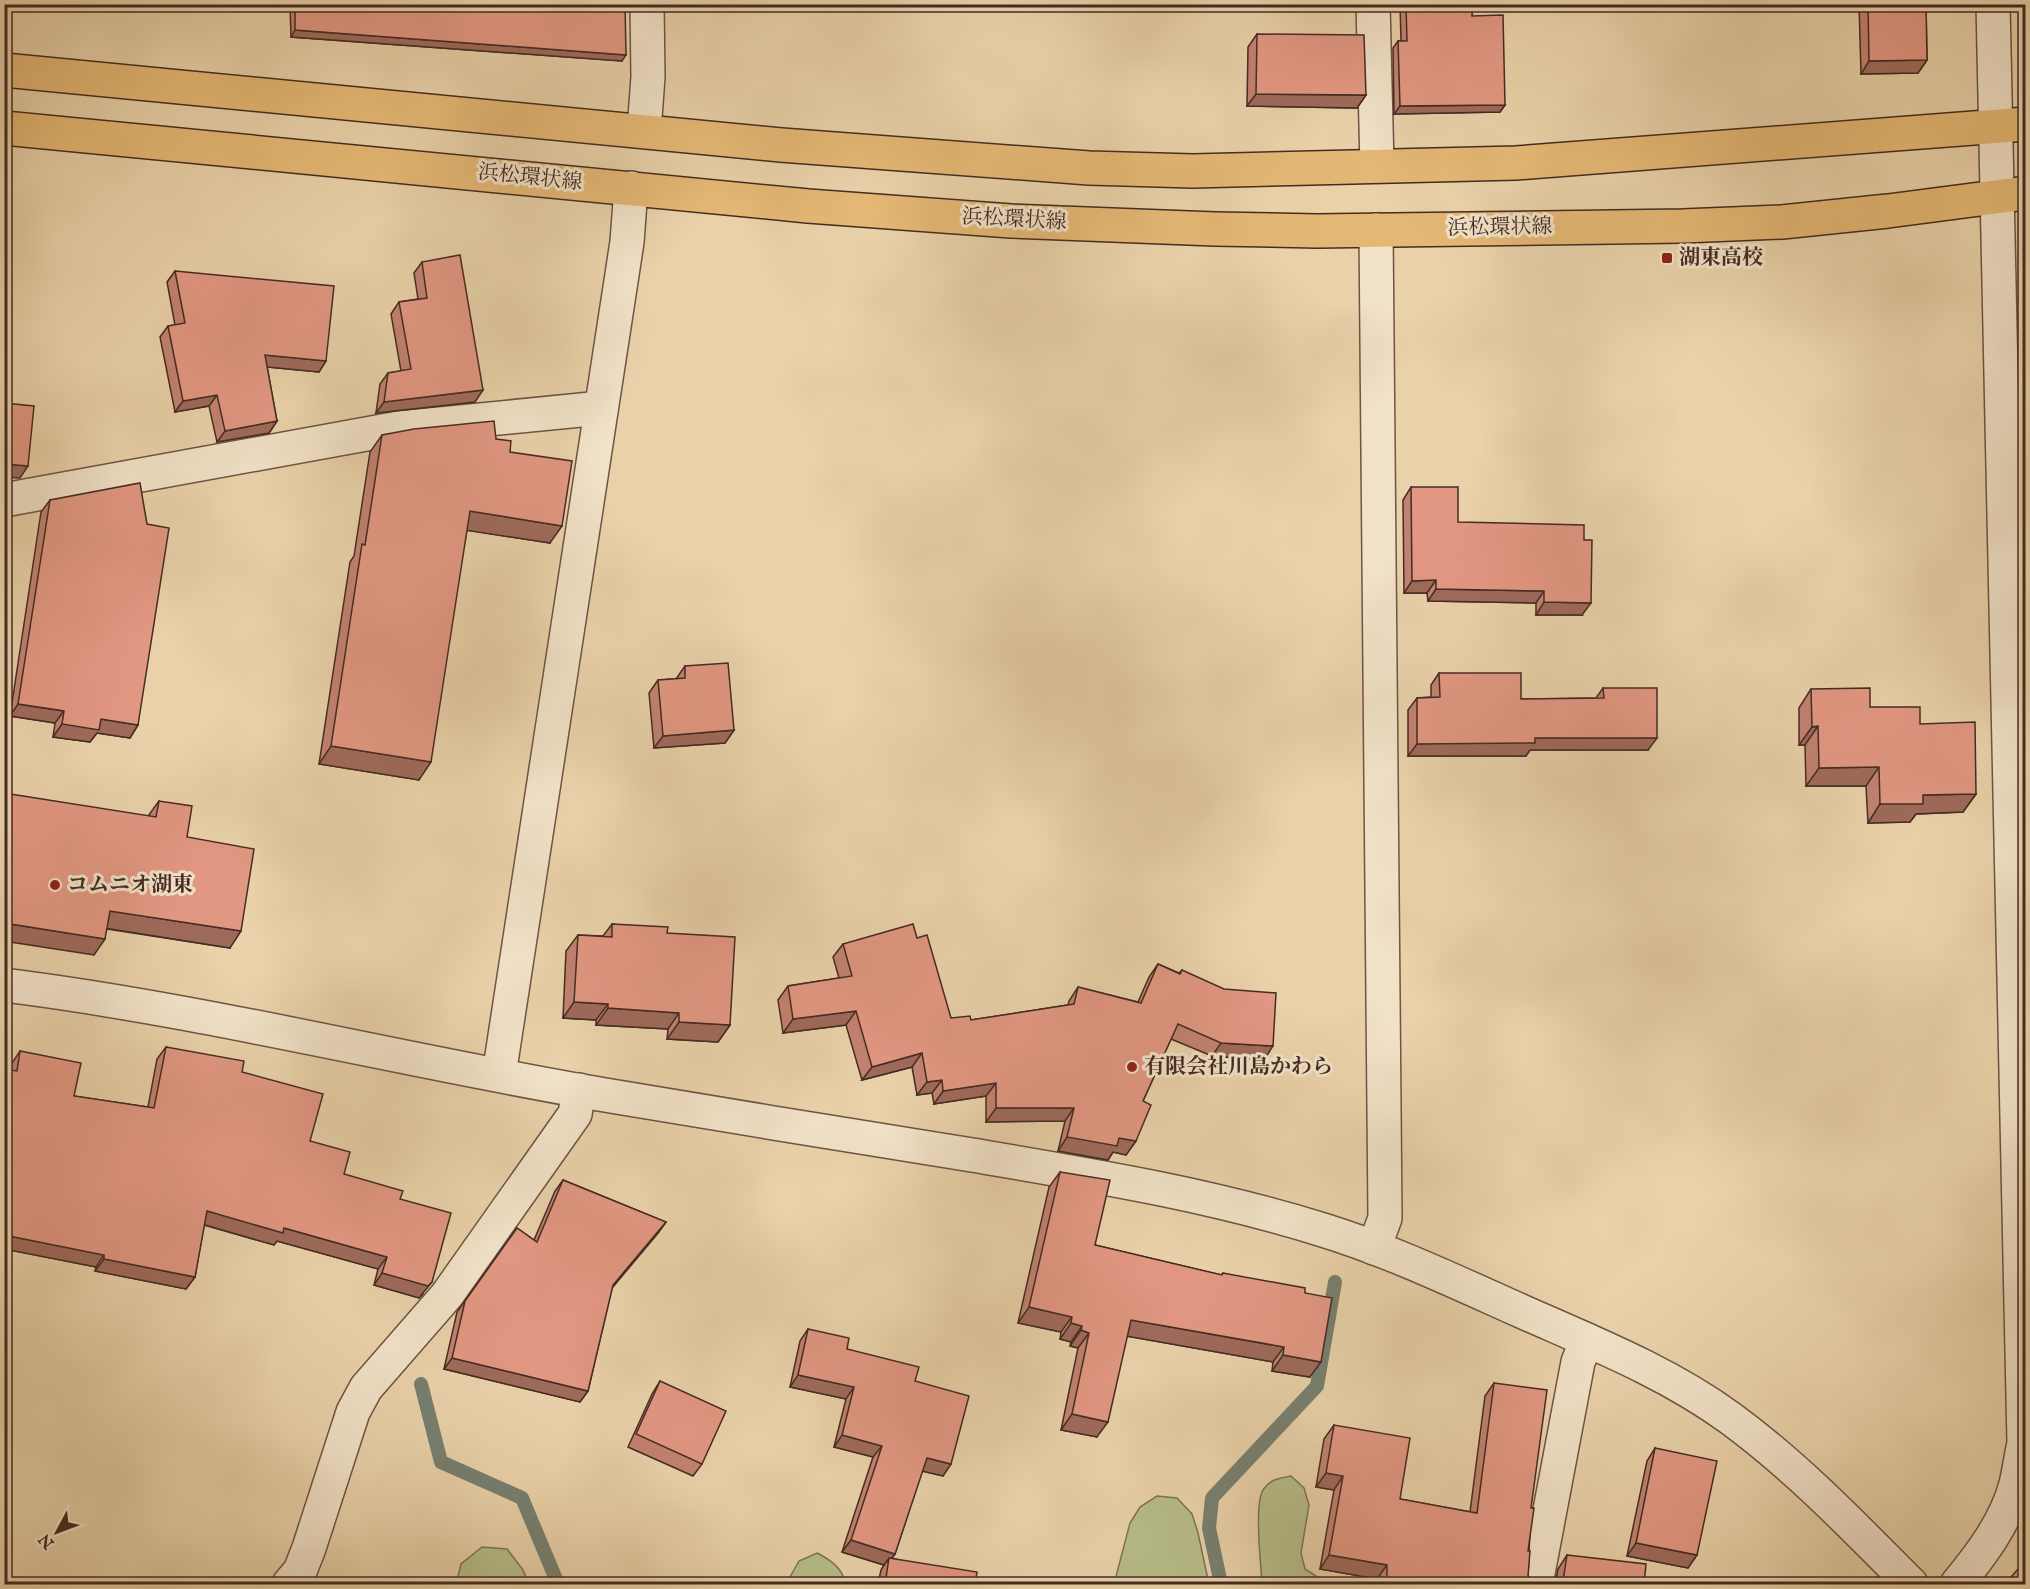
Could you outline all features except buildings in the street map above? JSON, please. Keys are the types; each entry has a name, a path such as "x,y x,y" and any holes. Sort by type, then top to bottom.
{"main road":[{"path":"4,70 781,145 1089,168 1193,171 1516,163 2011,126"},
{"name":"浜松環状線","path":"4,128 808,206 1011,221 1226,230 1683,226 1782,222 2011,195"}],"street":[{"path":"644,131 648,77 647,4"},
{"path":"1373,4 1377,166"},
{"path":"1957,1584 1975,1563 1999,1526 2015,1486 2024,1443 2011,126 1993,4"},
{"path":"499,1075 627,242 631,188"},
{"path":"1374,1248 1385,1218 1376,230"},
{"path":"4,500 399,428 601,408"},
{"path":"4,985 145,1006 579,1090 1116,1179 1232,1205 1323,1230 1374,1248 1587,1340 1671,1380 1726,1415 1778,1454 1911,1584"},
{"path":"289,1584 300,1571 353,1412 366,1388 447,1295 576,1114 579,1090"},
{"path":"1536,1584 1578,1362 1587,1340"}],"green space":[{"path":"1291,1476 1304,1488 1309,1505 1301,1553 1305,1569 1319,1578 1343,1584 1262,1584 1258,1521 1260,1498 1269,1483"},
{"path":"1157,1496 1177,1498 1192,1514 1209,1584 1114,1584 1130,1523 1140,1507"},
{"path":"482,1547 507,1549 523,1570 529,1584 456,1584 461,1564"},
{"path":"817,1553 835,1565 842,1573 846,1584 786,1584 799,1561"}],"waterway":[{"path":"1221,1584 1209,1528 1212,1498 1317,1386 1335,1282"},
{"path":"421,1384 441,1462 522,1498 558,1584"}],"place":[{"name":"湖東高校","path":"1667,258"},
{"name":"コムニオ湖東","path":"55,885"},
{"name":"有限会社川島かわら","path":"1132,1067"}]}
